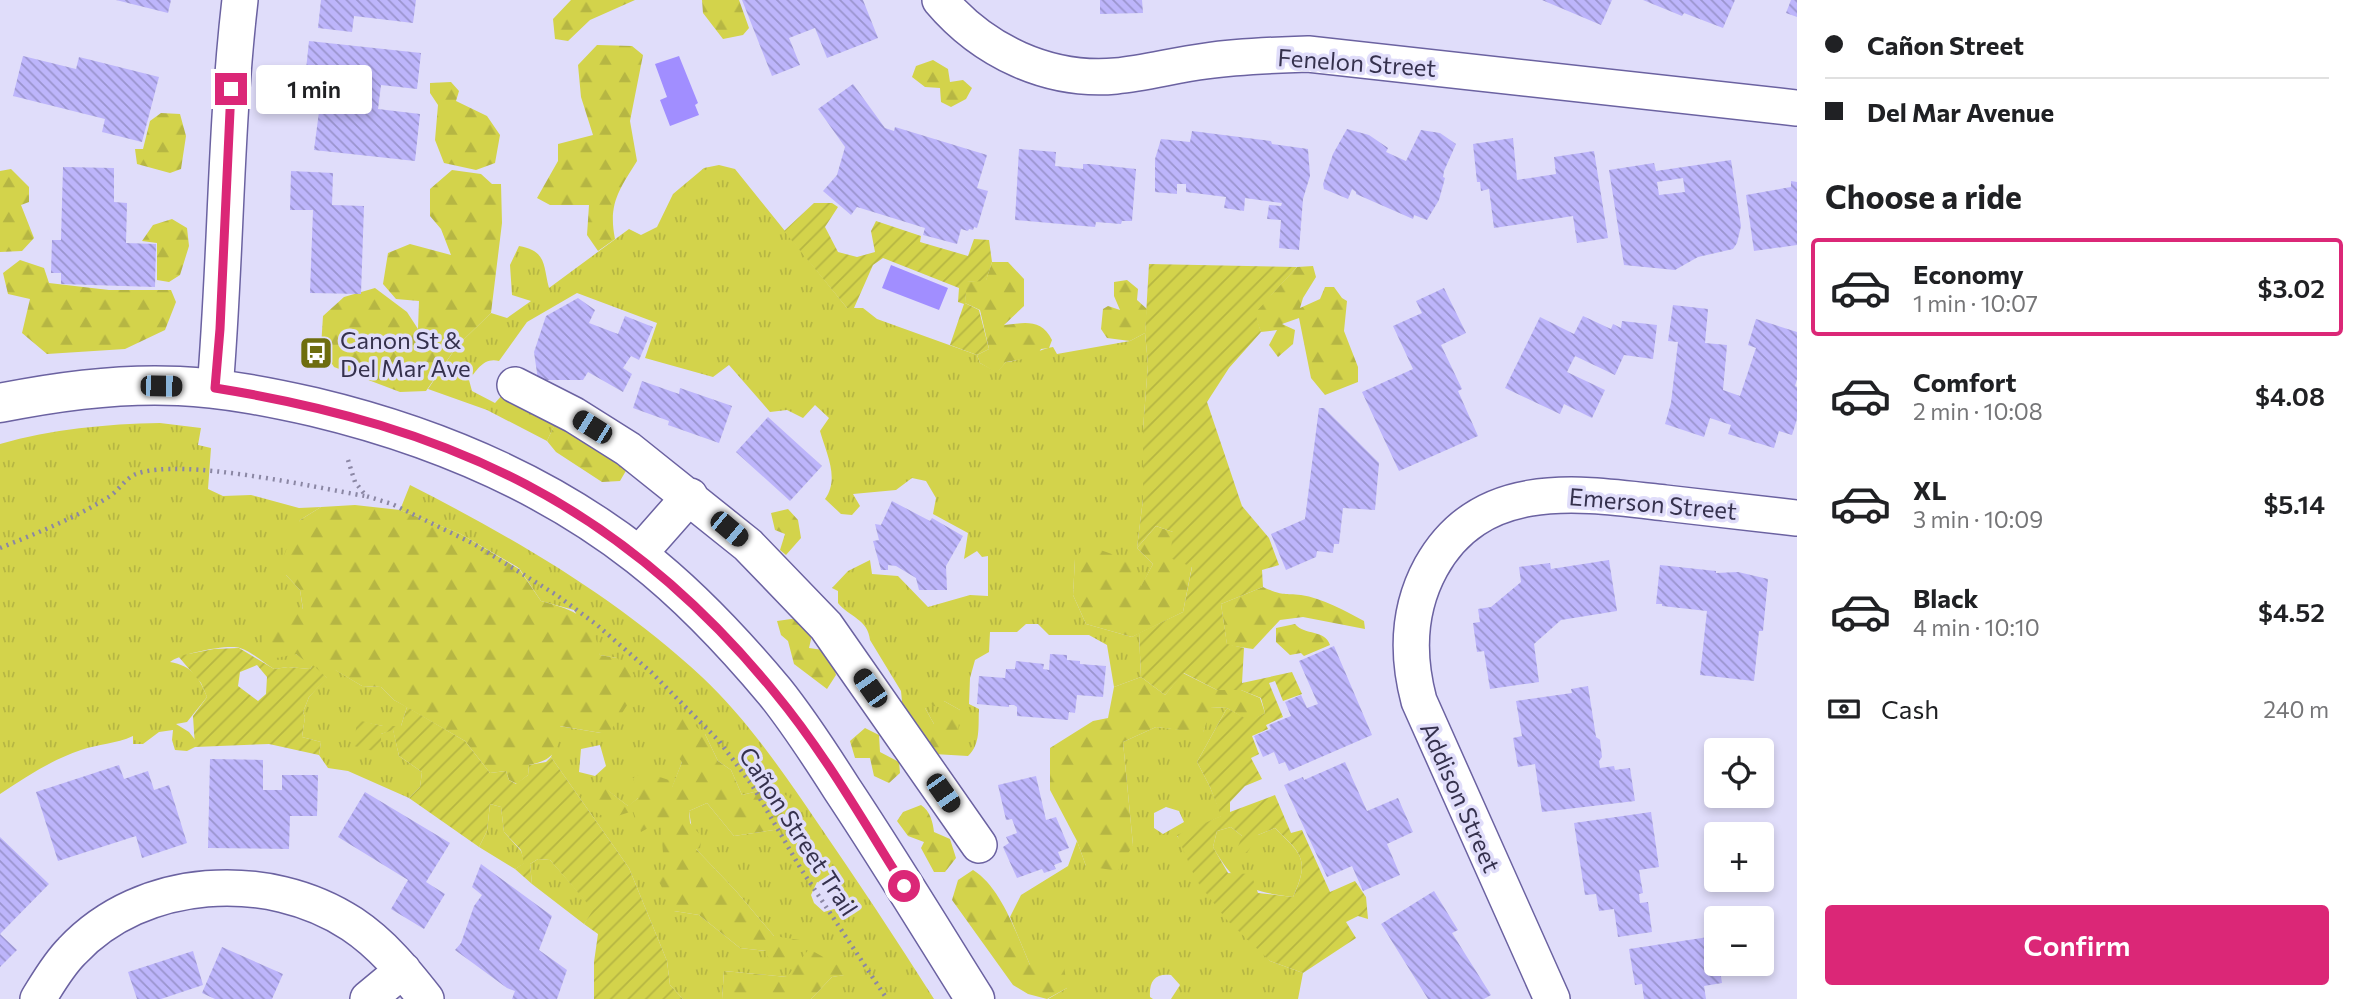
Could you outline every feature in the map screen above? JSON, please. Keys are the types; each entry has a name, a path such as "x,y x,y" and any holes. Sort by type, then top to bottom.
{"main road":[{"path":"0,403 90,388 143,385 215,388 274,398 383,425 443,445 536,489 603,529 638,555 689,600 775,693 862,818 975,999"}],"street":[{"path":"215,388 231,89 240,0"},
{"name":"Fenelon Street","path":"940,0 968,29 995,48 1024,62 1068,74 1113,76 1248,55 1308,54 1797,108"},
{"path":"515,385 574,415 628,449 748,545 826,626 979,845"},
{"name":"Emerson Street","path":"1420,587 1434,561 1451,539 1475,520 1500,506 1541,495 1584,494 1797,518"},
{"path":"638,555 690,496"},
{"name":"Addison Street","path":"1420,587 1413,613 1411,638 1412,670 1419,701 1552,999"},
{"path":"38,999 72,951 93,932 124,913 154,900 195,889 232,887 262,889 319,906 351,923 382,947 426,999"},
{"path":"368,999 403,970"}],"path":[{"path":"348,460 355,482 366,496"},
{"name":"Cañon Street Trail","path":"0,548 70,519 111,496 133,475 152,470 213,471 366,496 392,504 474,544 597,625 651,672 719,741 752,785 801,869 887,999"}],"green space":[{"path":"571,0 635,0 590,20 568,41 555,39 553,19"},
{"path":"702,0 739,0 749,28 743,35 723,39 703,13"},
{"path":"597,45 632,46 643,55 630,121 637,161 625,180 614,207 615,239 598,251 587,235 589,205 550,205 537,198 558,161 558,144 593,135 581,97 578,65"},
{"path":"933,60 948,69 950,82 963,80 972,88 966,99 951,107 941,102 940,88 925,87 912,77 916,66"},
{"path":"451,82 459,91 456,101 487,116 500,135 495,163 476,170 444,163 435,140 438,105 430,93 430,83"},
{"path":"161,113 180,114 186,136 181,169 170,173 137,164 135,149 143,149 150,121"},
{"path":"719,165 735,169 847,308 863,308 877,319 977,355 980,363 997,372 1006,362 1047,348 1053,347 1057,354 1130,341 1145,333 1148,364 1143,429 1143,499 1137,548 1153,564 1141,587 1075,559 1073,595 1086,624 1132,637 1139,633 1141,677 1114,687 1107,645 1089,635 1049,635 1038,624 1026,624 1017,632 990,632 989,652 975,660 970,678 969,704 979,709 975,746 968,756 934,754 931,750 960,710 944,701 945,724 934,724 925,708 903,712 901,691 870,640 866,627 842,608 838,603 838,591 832,588 848,571 870,560 872,574 898,576 928,607 970,595 988,596 988,556 982,557 977,551 964,559 968,533 933,514 936,498 926,481 912,478 896,490 853,494 860,506 852,515 841,514 825,499 832,474 820,431 829,418 815,405 803,418 787,410 770,412 729,365 713,377 645,358 657,323 577,293 527,322 499,361 485,363 469,380 472,391 495,403 504,393 562,421 553,428 547,441 487,410 428,389 457,346 491,313 507,318 531,301 512,295 510,265 519,246 539,255 549,288 629,229 641,235 657,227 673,194 704,168"},
{"path":"11,169 29,187 29,202 21,205 34,238 22,251 0,252 0,171"},
{"path":"452,170 481,174 492,184 501,184 502,223 491,313 457,346 426,391 400,392 334,367 321,347 323,316 344,297 375,288 407,312 418,329 419,301 396,299 383,284 388,253 410,244 451,255 441,229 430,216 430,189"},
{"path":"814,203 832,203 838,207 825,227 838,252 857,257 875,252 871,231 876,221 921,236 920,242 968,256 974,239 989,240 992,262 986,281 967,282 965,303 979,310 989,349 977,355 950,345 964,304 958,302 959,288 883,258 873,265 854,308 847,308 784,231"},
{"path":"172,219 187,228 189,246 180,275 169,282 157,280 157,243 142,241 153,225"},
{"path":"20,260 44,268 49,283 109,290 171,290 176,302 165,330 125,349 47,354 22,333 30,299 8,294 3,273"},
{"path":"992,262 1008,262 1024,279 1024,306 1004,325 1037,325 1048,333 1052,340 1049,348 1041,349 1036,357 1006,362 997,373 980,363 977,355 989,349 980,310 965,303 966,282 986,280"},
{"path":"1149,264 1297,267 1255,313 1261,332 1229,368 1207,402 1242,506 1269,538 1279,565 1262,570 1263,587 1221,604 1227,644 1244,648 1242,683 1292,672 1302,694 1283,701 1275,681 1269,683 1283,717 1266,725 1268,729 1252,736 1259,754 1251,758 1262,779 1245,786 1230,802 1230,812 1275,795 1291,833 1302,830 1330,892 1355,881 1366,897 1368,919 1358,916 1346,922 1356,938 1303,973 1270,961 1226,919 1196,880 1177,835 1221,816 1197,762 1227,708 1250,721 1265,713 1261,698 1241,690 1217,690 1184,673 1165,695 1141,677 1139,633 1183,612 1192,567 1170,558 1173,532 1156,526 1137,548 1143,499 1143,429 1148,364 1145,333","holes":["1231,827 1242,836 1236,852 1247,853 1258,835 1275,828 1292,845 1302,866 1293,897 1258,893 1251,874 1228,873 1213,847 1217,831"]},
{"path":"1313,266 1316,277 1300,308 1320,299 1325,287 1334,287 1347,301 1344,331 1358,367 1358,382 1325,395 1311,378 1299,318 1282,324 1295,330 1293,344 1278,357 1269,345 1277,330 1261,332 1254,313 1297,267"},
{"path":"1127,280 1138,289 1137,300 1147,309 1145,333 1130,341 1107,338 1101,329 1103,309 1108,306 1120,310 1114,296 1114,282"},
{"path":"562,421 627,469 620,481 602,482 556,452 547,441 553,428"},
{"path":"160,423 201,428 198,445 211,448 208,489 223,496 251,495 299,508 321,507 300,520 286,575 300,590 303,610 296,654 313,665 310,669 274,669 249,652 234,647 204,650 175,659 170,662 184,666 194,674 207,697 187,722 176,724 189,732 196,741 195,747 187,751 175,750 173,730 159,732 143,744 133,744 133,736 70,754 39,769 0,794 0,444 79,428"},
{"path":"410,485 487,526 599,595 669,648 702,677 734,710 777,765 934,999 811,999 832,977 844,975 787,977 724,971 722,999 683,999 670,985 667,961 629,868 551,757 559,736 559,726 601,733 617,658 600,655 574,610 541,601 519,568 459,533 400,510","holes":["705,734 718,761 731,770 742,795 774,787 794,827 734,836 707,803 689,811 695,848 774,936 767,951 740,948 699,915 674,911 681,858 661,820 629,807 638,798 672,788 682,762","600,745 606,766 595,776 579,772 581,749","817,882 830,886 839,900 837,908 824,912 814,903 811,895"]},
{"path":"355,505 400,510 459,533 519,569 541,601 581,617 593,631 600,655 617,658 634,675 635,693 611,730 601,733 560,726 554,753 529,765 528,775 517,784 509,780 506,771 490,773 465,741 394,700 381,687 362,686 335,670 327,678 296,654 276,658 261,645 271,619 303,609 300,590 286,575 282,561 300,520 321,507"},
{"path":"788,509 798,520 801,538 786,555 780,550 785,534 775,530 771,513"},
{"path":"1156,526 1173,532 1192,566 1183,612 1132,637 1086,624 1073,595 1075,559 1086,545 1129,560 1141,586 1153,564 1137,548"},
{"path":"1263,587 1279,593 1309,597 1342,609 1364,621 1365,629 1303,617 1280,620 1253,649 1227,645 1221,604"},
{"path":"798,618 813,631 809,648 830,651 836,675 827,689 794,664 788,641 781,635 777,621"},
{"path":"1295,624 1324,637 1330,645 1304,656 1301,653 1290,655 1276,642 1276,628"},
{"path":"239,648 274,669 310,669 313,665 327,678 309,697 303,712 305,717 302,737 321,742 319,755 269,744 195,747 193,716 207,697 201,683 178,656 214,649","holes":["257,665 267,677 266,694 258,701 238,686 240,672"]},
{"path":"334,669 362,686 381,687 394,700 407,707 401,726 357,721 381,734 393,729 399,756 422,772 420,787 409,798 348,771 328,768 319,755 321,742 302,737 305,717 303,712 309,697"},
{"path":"1183,673 1217,690 1241,690 1260,698 1265,713 1250,722 1227,708 1211,707 1203,733 1156,727 1123,742 1133,845 1118,871 1086,866 1077,841 1050,790 1050,748 1093,721 1108,718 1114,687 1141,677 1165,695"},
{"path":"937,695 960,710 958,733 951,750 931,750 903,712 913,700 925,708 934,724 944,724 944,707 933,706 930,702 931,696"},
{"path":"407,707 465,741 490,773 506,771 509,780 516,784 528,775 529,765 546,762 551,757 629,868 667,961 670,985 683,999 594,999 594,962 598,934 584,924 593,910 550,860 538,859 530,864 532,884 515,869 524,863 521,850 504,832 501,807 490,804 487,831 479,847 409,798 420,787 422,772 399,756 393,730 381,734 381,753 354,746 357,720 383,726 401,726"},
{"path":"1210,707 1227,708 1197,762 1222,816 1177,836 1270,961 1303,973 1298,999 1171,999 1180,985 1171,975 1161,975 1152,982 1150,997 1153,999 1048,999 1067,988 1030,965 1010,917 1021,895 1068,866 1077,841 1086,866 1133,845 1123,742 1156,727 1203,732","holes":["1166,807 1179,811 1184,822 1163,834 1154,828 1154,813"]},
{"path":"680,714 705,734 718,761 731,770 742,795 774,787 797,803 794,827 734,836 707,803 689,811 690,823 702,837 700,848 696,849 774,936 800,940 800,954 791,965 771,965 766,951 740,948 699,915 674,911 656,876 680,858 663,854 661,821 641,832 633,811 608,819 588,808 587,793 606,789 628,806 638,798 633,778 644,772 669,780 672,787 682,762 670,747 667,717"},
{"path":"865,728 879,735 880,752 899,762 900,773 889,783 874,776 870,758 855,758 850,741"},
{"path":"490,804 501,807 504,832 521,851 525,863 515,869 479,847 487,831"},
{"path":"921,805 927,810 934,832 950,839 956,858 945,872 934,872 921,848 924,842 908,836 897,821 903,812"},
{"path":"1231,827 1242,836 1258,835 1275,828 1292,845 1302,866 1293,897 1254,889 1229,871 1213,847 1217,831"},
{"path":"538,859 550,860 594,910 584,924 532,884 530,864"},
{"path":"973,870 1000,900 1030,965 1044,959 1064,966 1067,988 1047,999 1028,994 1013,985 952,900 958,880"},
{"path":"809,949 843,968 845,975 832,977 811,999 722,999 724,971 787,977"}],"shaded area":[{"path":"679,56 698,103 695,105 699,115 670,126 660,100 667,97 655,64"},
{"path":"891,265 948,288 939,310 882,288"}],"building":[{"path":"116,0 171,0 168,13"},
{"path":"321,0 416,0 413,23 354,16 352,32 318,28"},
{"path":"742,0 863,0 878,38 827,58 815,28 789,38 800,65 772,76"},
{"path":"1100,0 1142,0 1143,13 1100,14"},
{"path":"1542,0 1612,0 1601,25"},
{"path":"1643,0 1735,0 1723,28 1684,13 1682,16"},
{"path":"1791,0 1797,0 1797,17 1786,13"},
{"path":"309,41 421,53 417,89 381,85 378,109 420,114 415,161 314,150 320,104 327,104 329,81 305,79"},
{"path":"23,56 76,69 79,57 159,77 142,142 102,132 105,119 13,96"},
{"path":"853,84 885,128 894,131 895,127 987,155 977,188 988,191 977,228 968,231 961,229 957,244 923,235 925,228 857,207 851,215 823,191 837,175 845,147 818,109"},
{"path":"1347,129 1369,135 1388,148 1386,152 1406,161 1421,130 1440,133 1456,144 1444,171 1445,178 1439,200 1427,220 1414,215 1413,219 1356,194 1352,189 1348,199 1324,189 1323,184 1333,154"},
{"path":"1192,131 1271,141 1272,144 1308,149 1310,176 1303,199 1299,250 1279,248 1281,220 1267,219 1269,205 1281,206 1282,203 1245,198 1244,211 1224,208 1226,197 1186,192 1186,184 1177,184 1177,194 1155,192 1155,159 1161,139 1190,142"},
{"path":"1513,138 1517,180 1556,174 1554,157 1594,151 1608,238 1577,243 1573,216 1494,228 1489,189 1481,191 1480,182 1477,182 1473,144"},
{"path":"1019,149 1056,152 1055,166 1083,169 1083,164 1090,164 1136,169 1132,221 1122,221 1121,224 1096,222 1095,227 1015,220"},
{"path":"1731,160 1741,226 1733,249 1698,257 1675,270 1624,265 1609,170 1654,163 1656,171","holes":["1683,178 1685,192 1659,195 1657,182"]},
{"path":"63,167 114,168 114,202 127,203 126,243 156,244 155,287 61,284 61,273 51,273 52,240 61,240"},
{"path":"291,171 333,173 332,205 364,206 361,294 310,293 313,210 290,210"},
{"path":"1791,181 1797,182 1797,245 1754,251 1746,195 1791,187"},
{"path":"1444,288 1466,333 1441,345 1462,389 1458,391 1478,436 1399,471 1362,392 1413,369 1393,326 1422,313 1416,301"},
{"path":"578,298 595,310 589,323 618,334 625,316 653,327 639,360 631,356 623,368 632,374 623,392 588,372 583,380 538,380 534,352 546,316"},
{"path":"1673,305 1708,309 1705,343 1727,345 1723,390 1740,396 1756,348 1748,345 1756,319 1797,332 1797,419 1792,435 1779,431 1774,448 1728,434 1731,425 1710,418 1704,437 1665,424 1671,403 1678,342 1668,341"},
{"path":"1583,316 1611,329 1613,324 1621,328 1622,321 1657,325 1653,359 1624,355 1615,375 1575,356 1567,372 1605,390 1592,418 1564,404 1560,414 1505,388 1540,317 1574,334"},
{"path":"642,381 679,394 680,388 732,406 719,443 668,425 669,421 633,408"},
{"path":"1319,408 1324,408 1379,463 1375,510 1343,508 1339,544 1334,544 1333,553 1317,551 1316,557 1286,570 1271,534 1305,519"},
{"path":"768,417 822,466 790,501 736,452"},
{"path":"892,501 930,521 932,518 963,536 946,566 947,590 919,590 916,578 896,566 888,565 888,570 881,570 873,541 879,540 875,524 881,525"},
{"path":"1609,560 1617,611 1561,620 1534,644 1539,682 1490,689 1484,651 1477,652 1473,623 1480,622 1478,609 1491,607 1521,582 1519,567 1550,563 1551,569"},
{"path":"1660,565 1716,573 1738,572 1768,579 1763,631 1759,631 1754,681 1700,675 1707,611 1656,604"},
{"path":"1334,646 1372,735 1289,771 1285,762 1279,764 1274,752 1263,757 1254,736 1271,729 1269,725 1291,716 1285,702 1301,695 1307,708 1318,704 1299,661"},
{"path":"1050,654 1067,655 1067,660 1080,661 1080,664 1106,666 1103,697 1077,695 1075,713 1069,712 1068,720 1017,716 1017,707 1014,705 1009,707 977,704 979,676 1005,678 1006,669 1015,669 1016,661 1044,664 1043,669 1049,670"},
{"path":"1588,686 1596,737 1600,740 1600,768 1630,768 1635,801 1542,812 1535,764 1518,767 1513,738 1522,736 1516,701 1572,693 1571,689"},
{"path":"210,759 263,760 263,790 282,790 282,775 318,775 317,816 290,816 289,849 208,848"},
{"path":"1345,762 1367,811 1398,798 1413,832 1387,844 1400,875 1363,891 1352,866 1327,877 1284,785 1303,777 1304,780"},
{"path":"119,765 124,779 148,771 154,790 169,785 187,843 142,858 136,836 58,861 36,792"},
{"path":"1036,776 1046,820 1056,817 1069,848 1058,852 1062,862 1054,865 1056,869 1044,873 1042,869 1017,878 1003,847 1009,843 1006,837 1017,833 1012,819 1006,820 998,785"},
{"path":"365,792 450,843 426,882 445,894 424,929 391,909 408,880 338,837"},
{"path":"1651,812 1659,867 1639,870 1643,893 1639,894 1640,903 1648,902 1652,932 1618,937 1614,909 1599,911 1596,894 1585,895 1574,823"},
{"path":"0,837 49,884 0,934"},
{"path":"481,864 552,916 539,950 567,970 557,999 512,999 515,991 455,950 461,943 474,906 482,895 472,887"},
{"path":"1434,891 1458,930 1452,933 1491,995 1484,999 1428,999 1381,924"},
{"path":"0,934 17,950 0,967"},
{"path":"1704,938 1704,976 1721,976 1722,983 1704,986 1706,999 1644,999 1642,984 1635,985 1629,949"},
{"path":"222,947 283,974 272,999 215,999 202,993"},
{"path":"193,951 203,985 161,999 137,999 128,972"}],"place":[{"name":"Canon St & Del Mar Ave","path":"316,353"}],"route":[{"path":"231,89 215,388 274,398 383,425 443,445 505,472 603,529 671,582 725,636 775,693 862,818 904,886"}]}
